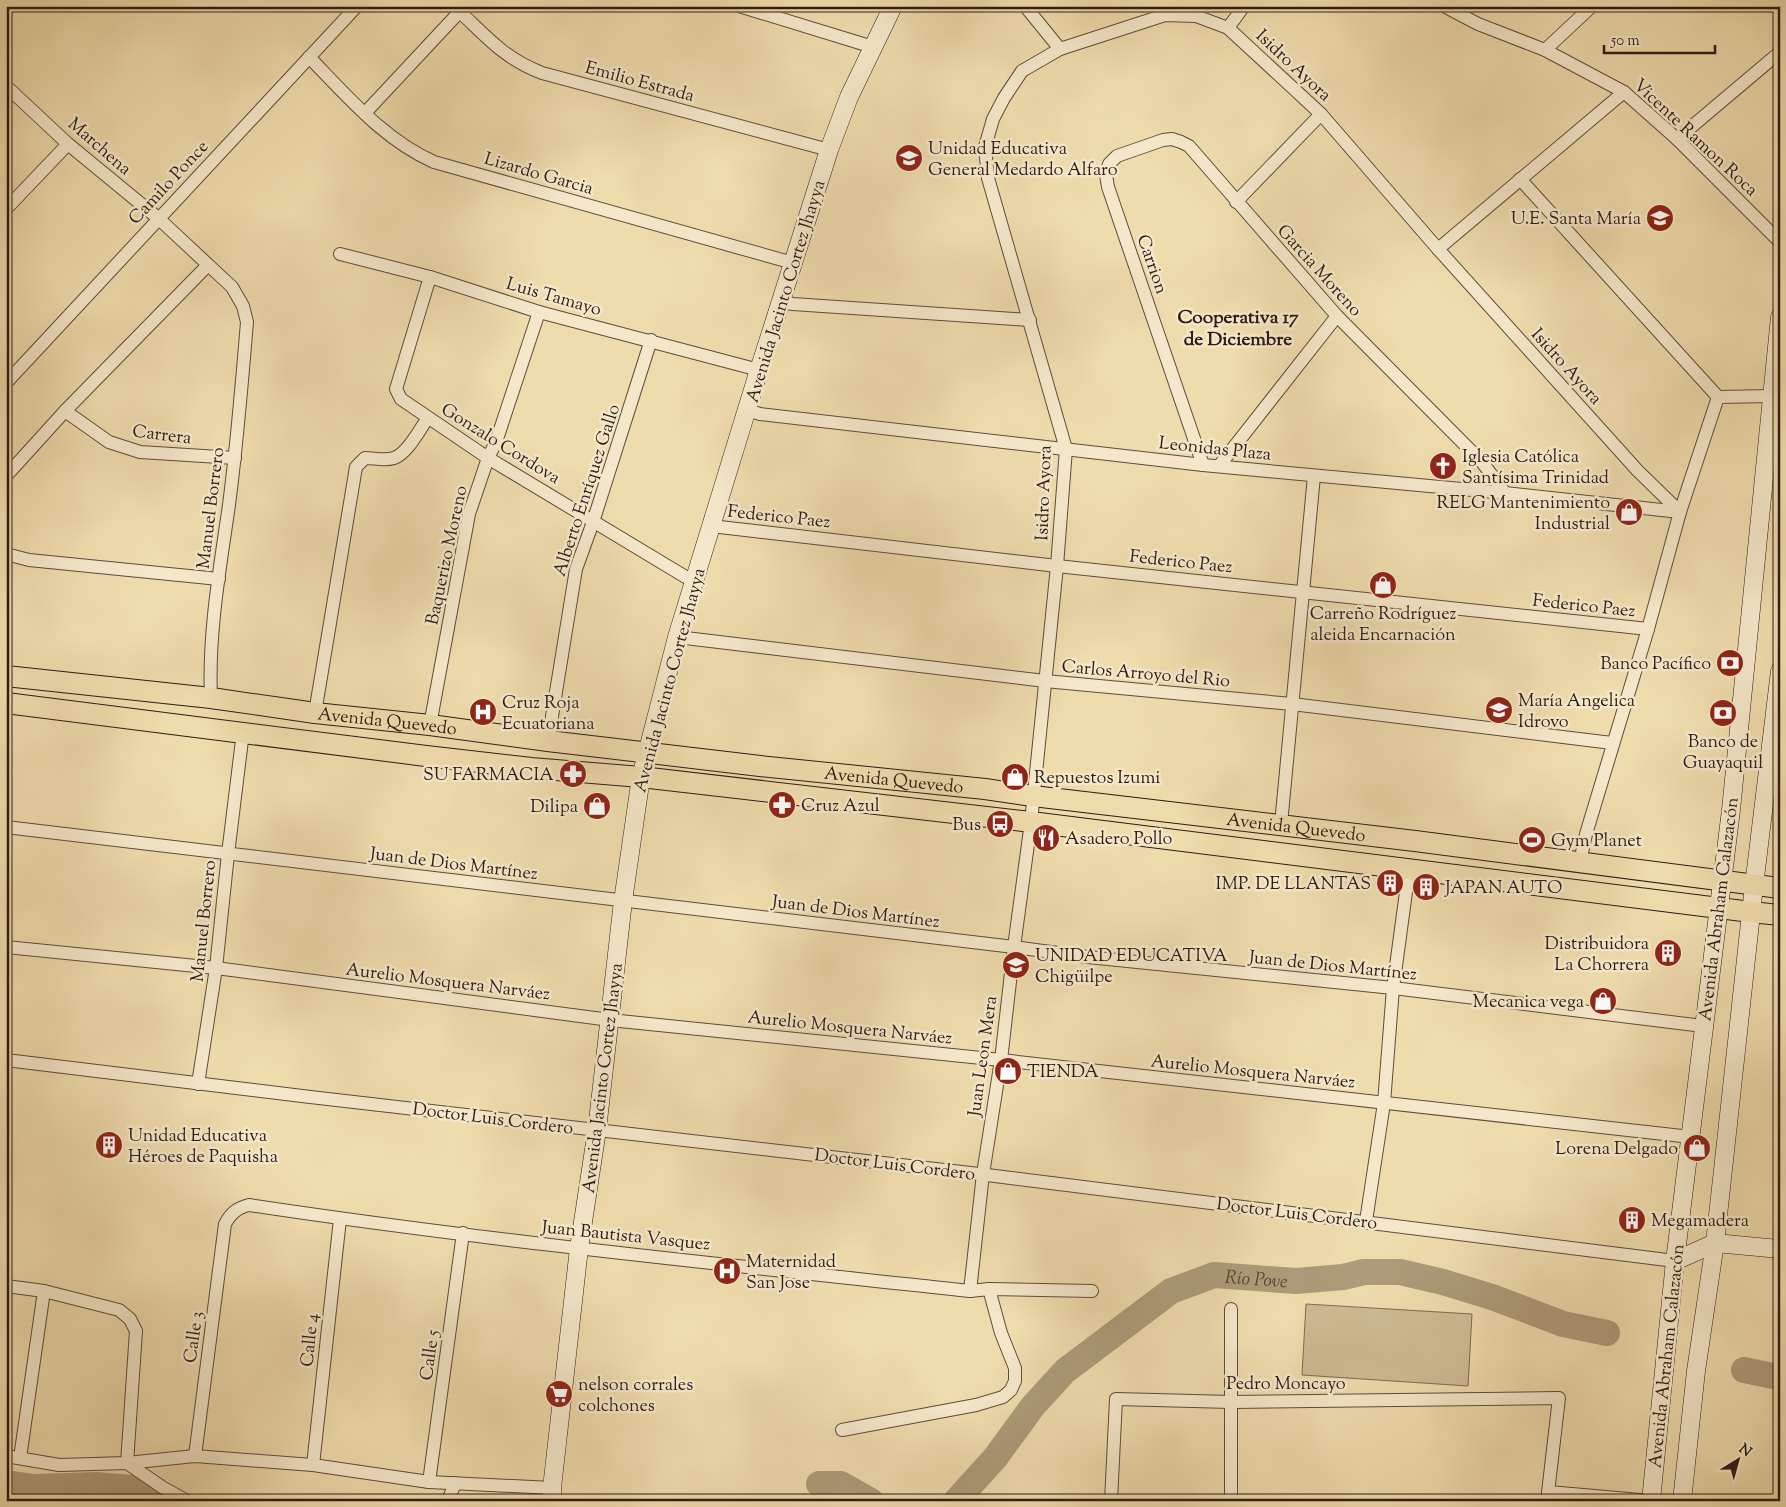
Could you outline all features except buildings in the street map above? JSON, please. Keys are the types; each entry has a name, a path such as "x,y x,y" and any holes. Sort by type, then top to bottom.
{"main road":[{"name":"Avenida Jacinto Cortez Jhayya","path":"552,1496 579,1248 597,1130 623,902 641,777 677,637 829,150 849,97 893,6"},
{"name":"Avenida Abraham Calazacón","path":"1651,1501 1674,1262 1731,810 1780,316"},
{"name":"Avenida Abraham Calazacón","path":"1682,1501 1696,1371 1715,1243 1751,912 1780,671"},
{"name":"Avenida Quevedo","path":"6,676 211,698 315,713 430,725 760,766 985,789 1281,824 1780,888"},
{"name":"Avenida Quevedo","path":"6,703 531,768 641,777 1031,822 1780,915"},
{"path":"1674,1262 1715,1243 1780,1250"}],"street":[{"name":"Camilo Ponce","path":"6,383 357,6"},
{"path":"739,6 873,47"},
{"path":"1025,6 1060,49"},
{"path":"1228,28 1244,6"},
{"name":"Vicente Ramon Roca","path":"1444,6 1478,24 1545,50 1624,92 1677,139 1780,242"},
{"path":"1545,50 1592,6"},
{"path":"365,113 462,9"},
{"name":"Emilio Estrada","path":"462,9 500,50 522,64 542,73 829,150"},
{"name":"Isidro Ayora","path":"1033,796 1057,566 1066,449 988,178 984,148 993,120 1004,98 1022,71 1060,49 1165,15 1196,16 1228,28 1321,114 1637,470 1680,512"},
{"path":"1677,139 1780,52"},
{"name":"Lizardo Garcia","path":"309,58 365,113 404,146 434,162 793,263"},
{"name":"Marchena","path":"6,86 68,144 158,218 232,287 243,306 247,322"},
{"path":"1438,248 1624,92"},
{"path":"1236,202 1321,114"},
{"name":"Garcia Moreno","path":"1108,187 1106,175 1109,164 1117,156 1162,140 1172,140 1189,146 1337,316 1482,462 1505,493"},
{"path":"6,209 68,144"},
{"path":"1520,179 1718,397 1771,396"},
{"name":"Carrion","path":"1108,187 1203,465"},
{"name":"Luis Tamayo","path":"340,254 430,277 539,312 759,370"},
{"path":"6,476 65,411 208,265"},
{"name":"Gonzalo Cordova","path":"430,277 396,389 401,399 488,458 694,582"},
{"path":"780,302 1030,320"},
{"name":"Baquerizo Moreno","path":"430,725 469,514 488,458 496,442 539,312"},
{"path":"1219,466 1337,316"},
{"name":"Manuel Borrero","path":"211,698 209,669 235,458 247,322"},
{"name":"Alberto Enríquez Gallo","path":"548,741 576,570 651,340"},
{"path":"1580,862 1586,834 1648,629 1680,512 1718,397"},
{"name":"Leonidas Plaza","path":"747,410 760,414 1203,465 1505,493 1680,512"},
{"name":"Carrera","path":"65,411 109,442 140,452 235,458"},
{"path":"315,713 356,467 365,458 388,459 400,454 428,418"},
{"path":"1281,824 1314,476"},
{"name":"Federico Paez","path":"712,526 1057,566 1648,629"},
{"path":"6,554 29,560 219,578"},
{"name":"Carlos Arroyo del Rio","path":"677,637 1045,681 1292,704 1612,744"},
{"name":"Manuel Borrero","path":"198,1084 216,968 242,732"},
{"name":"Juan Leon Mera","path":"970,1291 983,1174 1001,1060 1033,796"},
{"name":"Juan de Dios Martínez","path":"6,827 1088,957 1393,988 1703,1026"},
{"path":"1366,1221 1384,1103 1393,988 1408,870"},
{"name":"Aurelio Mosquera Narváez","path":"6,947 216,968 610,1020 1001,1060 1691,1136"},
{"name":"Doctor Luis Cordero","path":"6,1060 198,1084 983,1174 1366,1221 1674,1262"},
{"name":"Juan Bautista Vasquez","path":"225,1224 231,1214 249,1205 340,1219 579,1248 970,1291 1092,1291"},
{"name":"Calle 4","path":"313,1465 340,1219"},
{"name":"Calle 3","path":"195,1456 225,1224"},
{"name":"Calle 5","path":"429,1482 464,1234"},
{"path":"6,1286 44,1291 119,1310 130,1318 136,1331 127,1463"},
{"path":"842,1430 976,1405 1003,1397 1011,1390 1015,1381 1015,1368 1001,1333 989,1290"},
{"path":"20,1458 44,1291"},
{"path":"1231,1309 1231,1501"},
{"name":"Pedro Moncayo","path":"1111,1501 1116,1399 1231,1402 1559,1398 1548,1496"},
{"path":"6,1456 60,1465 127,1463 195,1456 313,1465 429,1482 455,1483 552,1496"},
{"path":"127,1463 162,1487 187,1501"},
{"path":"448,1501 455,1483"},
{"path":"1548,1496 1651,1501"}],"shaded area":[{"path":"1306,1304 1472,1314 1468,1386 1302,1375"}],"waterway":[{"name":"Río Pove","path":"956,1501 995,1458 1033,1406 1065,1371 1171,1291 1214,1275 1296,1281 1343,1277 1364,1272 1400,1272 1443,1282 1492,1297 1563,1324 1607,1333"},
{"name":"Río Pove","path":"1744,1370 1780,1376"},
{"name":"Río Pove","path":"6,1483 34,1487 96,1485 143,1489 165,1501"},
{"name":"Río Pove","path":"819,1484 841,1484 871,1501"}],"place":[{"name":"Unidad Educativa General Medardo Alfaro","path":"909,158"},
{"name":"U.E. Santa María","path":"1660,218"},
{"name":"Iglesia Católica Santísima Trinidad","path":"1443,466"},
{"name":"RELG Mantenimiento Industrial","path":"1629,512"},
{"name":"Carreño Rodríguez aleida Encarnación","path":"1383,585"},
{"name":"Banco Pacífico","path":"1730,663"},
{"name":"María Angelica Idrovo","path":"1499,710"},
{"name":"Cruz Roja Ecuatoriana","path":"483,712"},
{"name":"Banco de Guayaquil","path":"1723,713"},
{"name":"SU FARMACIA","path":"573,774"},
{"name":"Repuestos Izumi","path":"1015,777"},
{"name":"Cruz Azul","path":"782,805"},
{"name":"Dilipa","path":"597,806"},
{"name":"Bus","path":"1000,824"},
{"name":"Asadero Pollo","path":"1046,838"},
{"name":"Gym Planet","path":"1532,840"},
{"name":"IMP. DE LLANTAS","path":"1390,883"},
{"name":"JAPAN AUTO","path":"1426,887"},
{"name":"Distribuidora La Chorrera","path":"1668,953"},
{"name":"UNIDAD EDUCATIVA Chigüilpe","path":"1016,965"},
{"name":"Mecanica vega","path":"1603,1001"},
{"name":"TIENDA","path":"1008,1071"},
{"name":"Unidad Educativa Héroes de Paquisha","path":"109,1145"},
{"name":"Lorena Delgado","path":"1697,1148"},
{"name":"Megamadera","path":"1632,1220"},
{"name":"Maternidad San Jose","path":"727,1271"},
{"name":"nelson corrales colchones","path":"559,1394"}],"district":[{"name":"Cooperativa 17 de Diciembre","path":"1238,327"}]}
